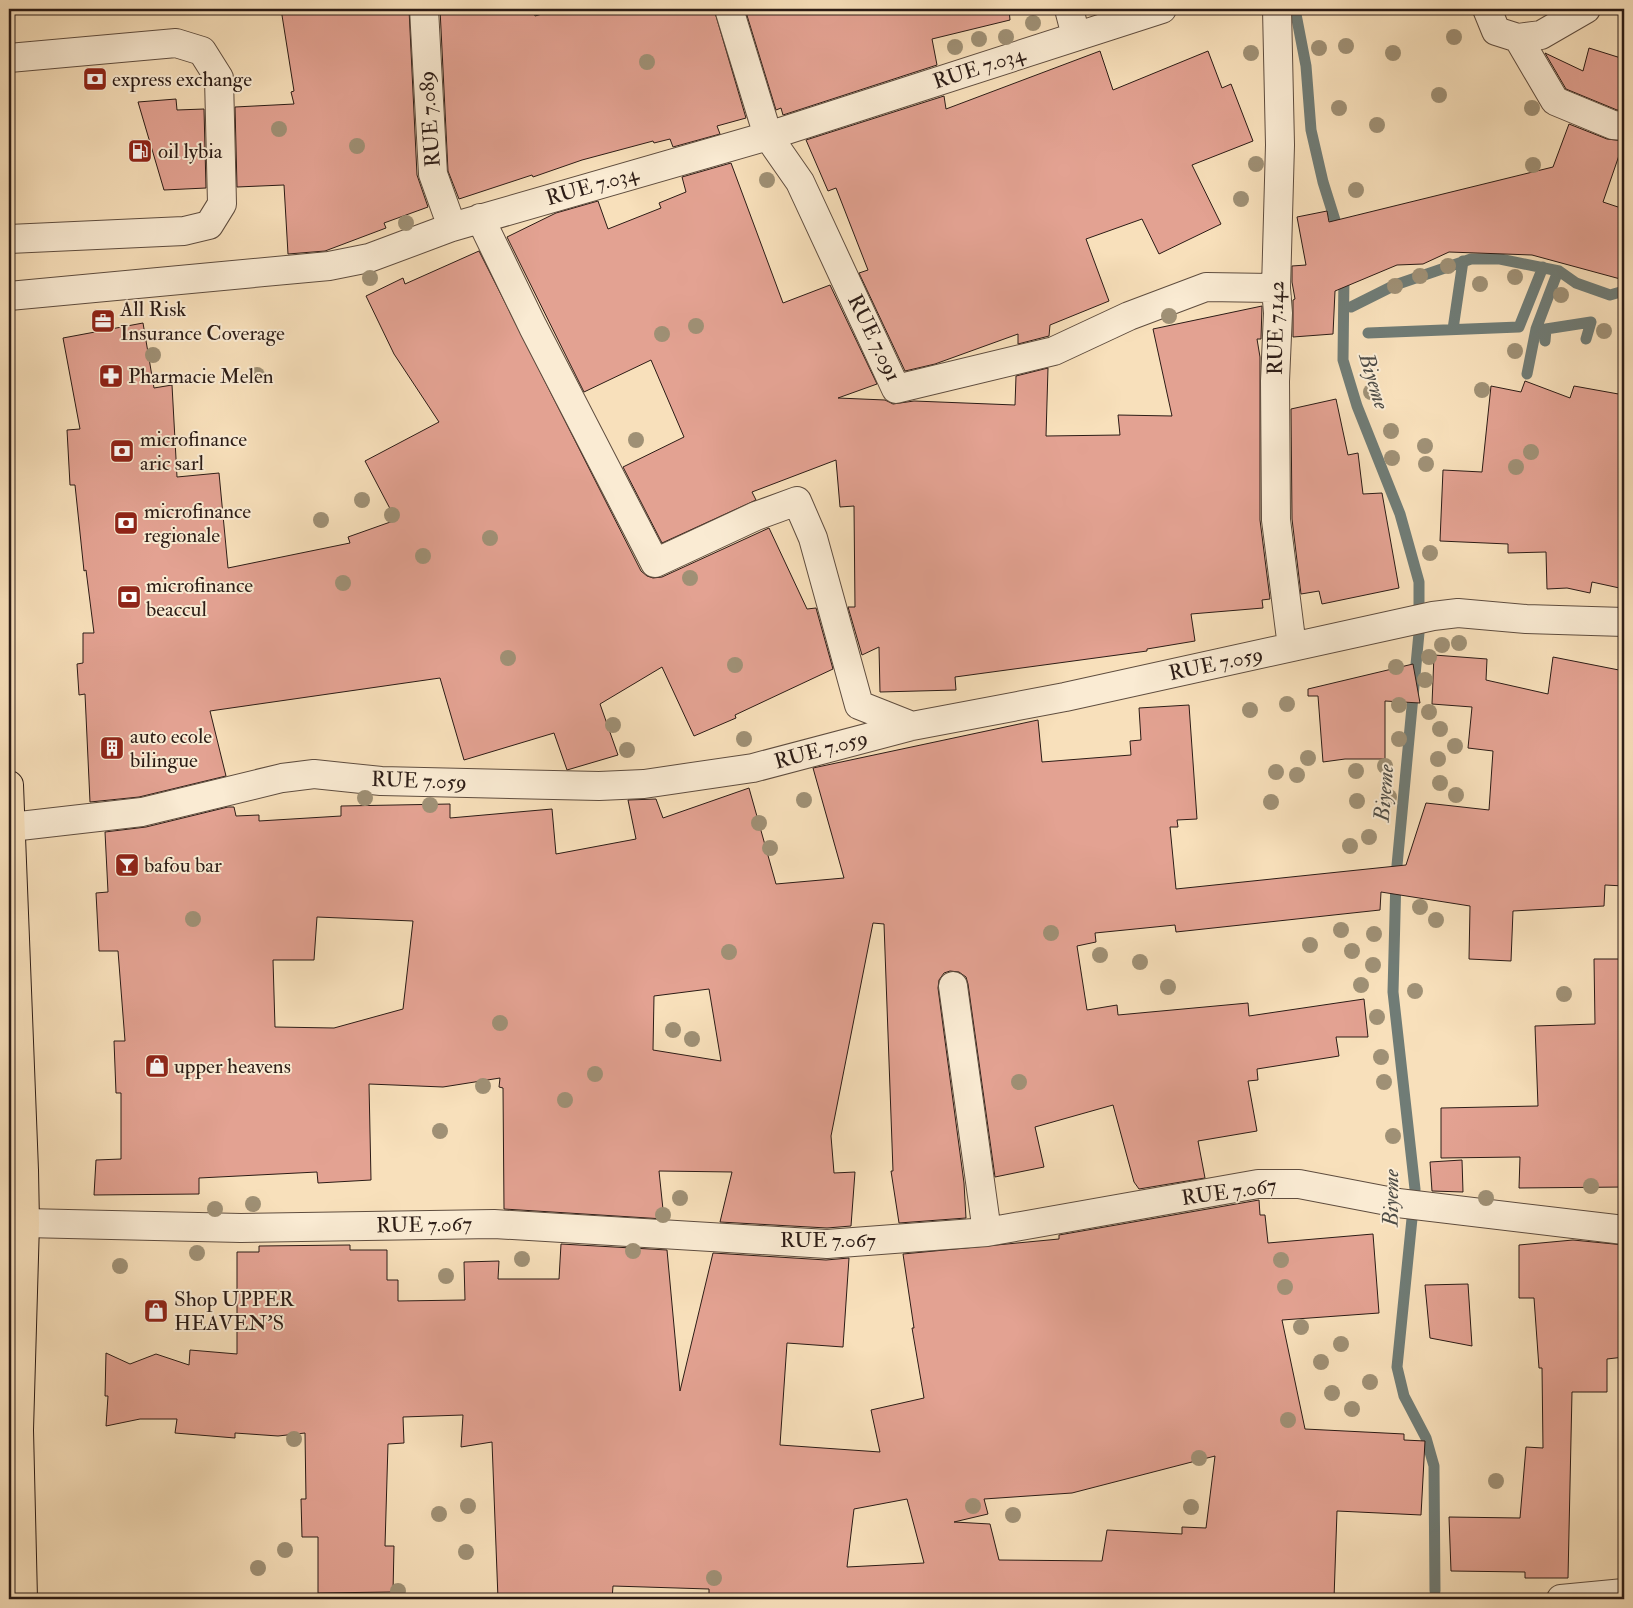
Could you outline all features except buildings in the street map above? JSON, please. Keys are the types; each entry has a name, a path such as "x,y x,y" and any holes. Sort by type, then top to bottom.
{"main road":[{"path":"9,785 15,1088 25,1223 14,1431 23,1599"}],"street":[{"name":"RUE 7.089","path":"424,9 432,166 438,192 452,227"},
{"name":"RUE 7.091","path":"729,9 768,136 800,182 896,389 1054,351 1129,316 1206,287 1276,288"},
{"path":"1069,9 1076,36"},
{"name":"RUE 7.034","path":"9,296 328,266 369,258 480,218 768,136 1162,9"},
{"name":"RUE 7.142","path":"1277,9 1280,144 1276,288 1278,313 1275,381 1276,520 1292,647"},
{"path":"1487,9 1496,31 1518,38 1541,35 1586,9"},
{"path":"1518,38 1555,101 1613,125 1624,126"},
{"path":"9,58 176,42 202,51 219,78 222,204 209,225 184,231 9,239"},
{"path":"480,218 533,327 655,563 756,516 797,501 813,538 859,705 912,726"},
{"name":"RUE 7.059","path":"11,827 142,812 282,778 314,774 381,781 599,786 644,784 754,768 912,726 1065,697 1433,616 1458,613 1526,619 1624,622"},
{"path":"954,986 987,1232"},
{"name":"RUE 7.067","path":"25,1223 241,1228 494,1224 827,1244 987,1232 1258,1184 1299,1184 1426,1207 1624,1230"},
{"path":"1561,1599 1624,1594"}],"waterway":[{"name":"Biyeme","path":"1295,9 1306,66 1311,130 1323,182 1339,233"},
{"path":"1351,307 1395,285 1471,259 1500,259 1559,271 1576,283 1610,295 1624,291"},
{"path":"1453,329 1463,261"},
{"path":"1368,333 1519,327 1543,267"},
{"path":"1527,374 1536,329 1558,271"},
{"name":"Biyeme","path":"1344,274 1343,360 1357,406 1400,514 1419,582 1419,633 1396,876 1393,992 1415,1189 1397,1367 1404,1396 1426,1438 1434,1466 1435,1591"},
{"path":"1545,341 1546,329 1591,322 1586,339"}],"place":[{"name":"express exchange","path":"95,79"},
{"name":"oil lybia","path":"140,151"},
{"name":"All Risk Insurance Coverage","path":"103,321"},
{"name":"Pharmacie Melen","path":"111,376"},
{"name":"microfinance aric sarl","path":"122,451"},
{"name":"microfinance regionale","path":"126,523"},
{"name":"microfinance beaccul","path":"129,597"},
{"name":"auto ecole bilingue","path":"112,748"},
{"name":"bafou bar","path":"127,865"},
{"name":"upper heavens","path":"157,1066"},
{"name":"Shop UPPER HEAVEN'S","path":"156,1311"}]}
